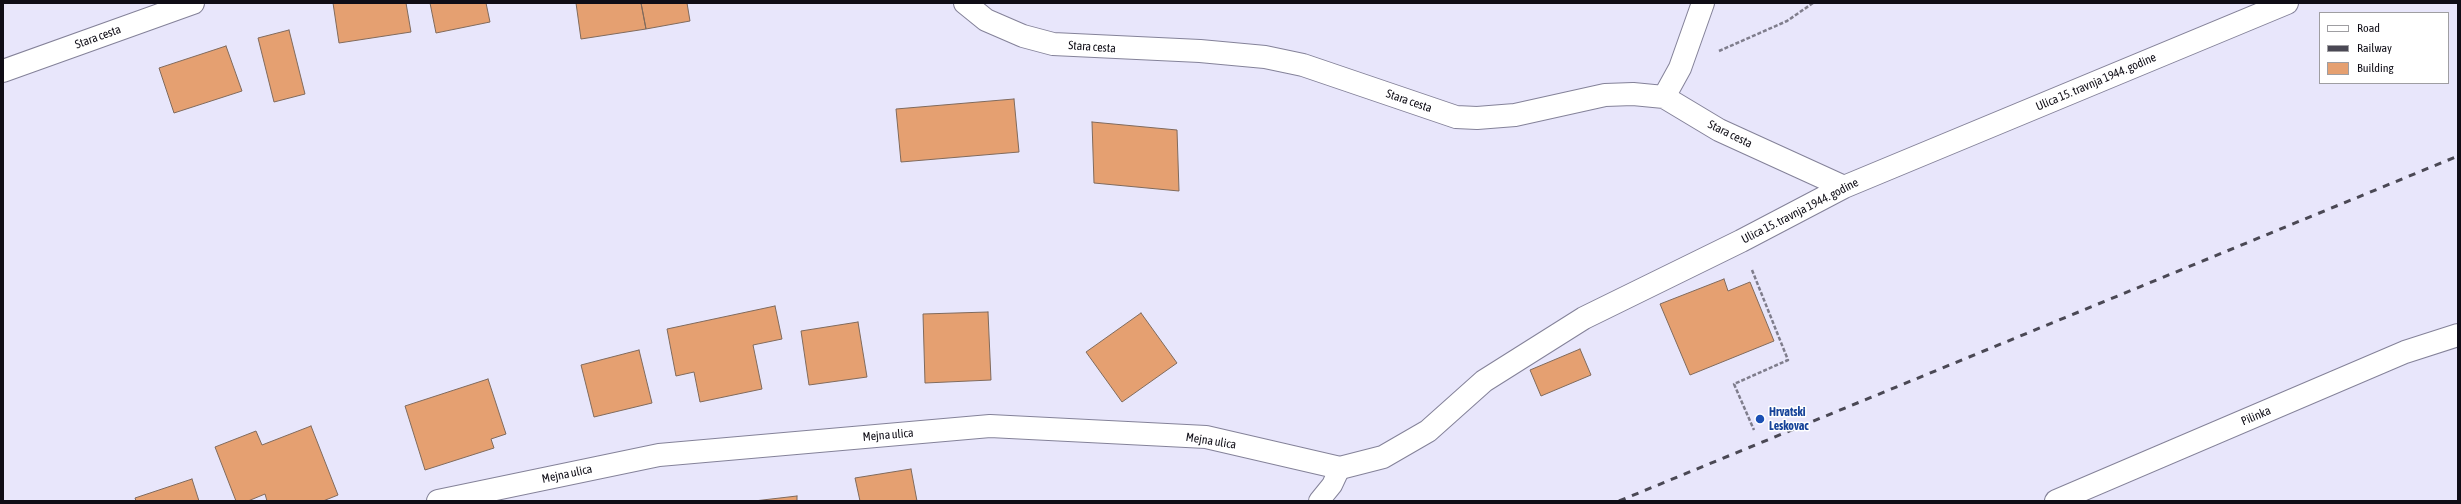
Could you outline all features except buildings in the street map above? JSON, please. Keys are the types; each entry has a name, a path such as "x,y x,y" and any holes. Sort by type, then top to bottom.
{"street":[{"name":"Stara cesta","path":"3,71 193,3"},
{"name":"Stara cesta","path":"965,3 986,20 1023,36 1053,44 1200,51 1265,57 1303,65 1456,117 1477,118 1515,115 1605,95 1633,94 1664,98 1719,130 1844,186"},
{"path":"1664,98 1680,68 1703,3"},
{"name":"Ulica 15. travnja 1944. godine","path":"1340,468 1383,457 1428,431 1484,381 1584,318 1741,241 1844,186 2287,3"},
{"name":"Pilinka","path":"2056,501 2404,352 2458,335"},
{"name":"Mejna ulica","path":"438,501 659,455 990,426 1206,437 1340,468"}],"lane":[{"path":"1319,501 1332,485 1340,468"}],"path":[{"path":"1680,68 1787,21 1813,3"},
{"path":"1741,241 1788,360 1734,384 1754,430"}],"railway":[{"path":"1619,501 2458,156"}],"place":[{"name":"Hrvatski Leskovac","path":"1760,419"}]}
